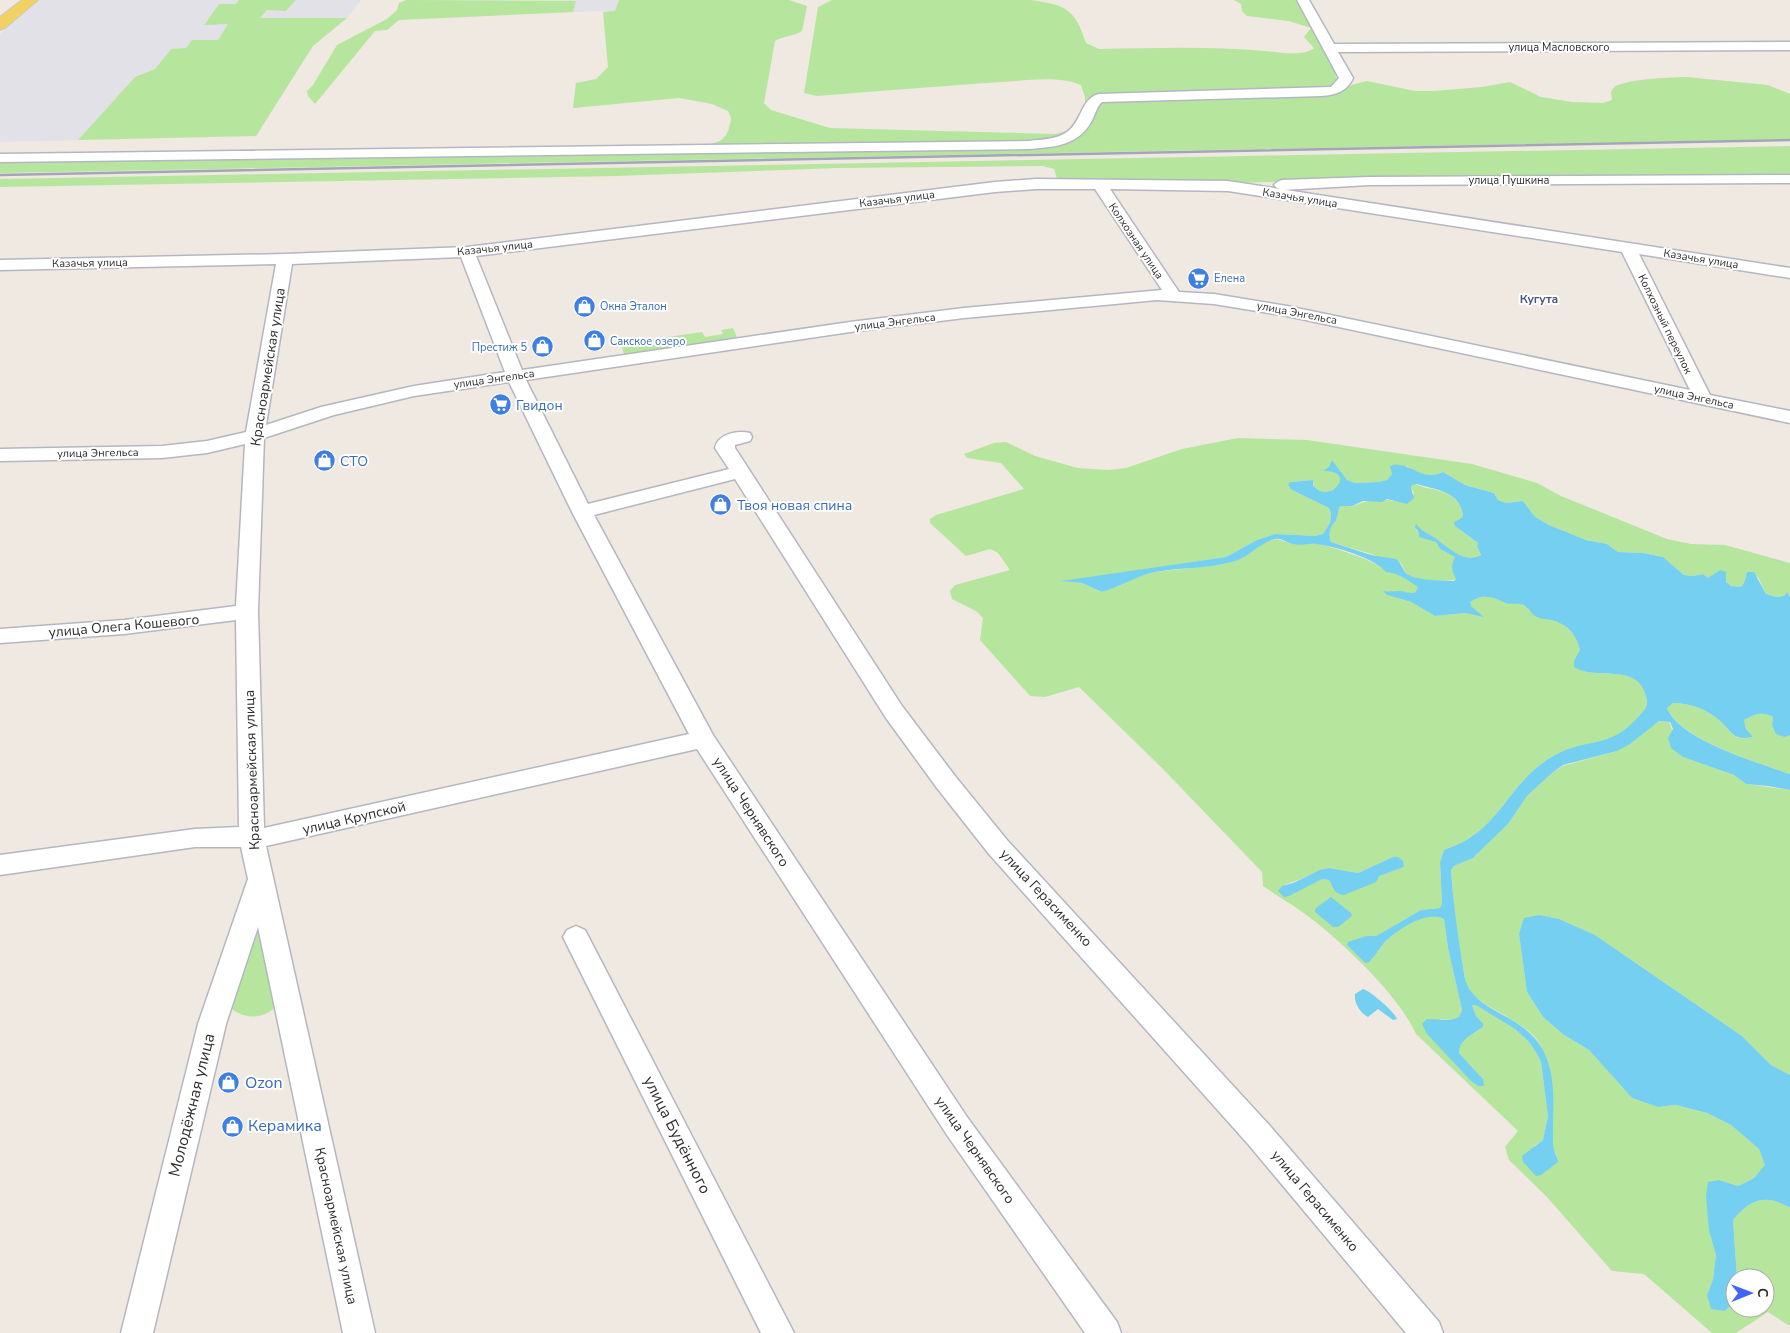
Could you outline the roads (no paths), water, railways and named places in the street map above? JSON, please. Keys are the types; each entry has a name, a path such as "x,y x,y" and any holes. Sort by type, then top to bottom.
{"main road":[{"path":"0,25 31,0"}],"street":[{"path":"0,158 1029,145 1052,143 1076,134 1082,127 1094,101 1099,98 1335,91 1344,83 1346,78 1303,0"},
{"name":"улица Масловского","path":"1329,48 1790,46"},
{"name":"улица Пушкина","path":"1228,186 1369,181 1790,179"},
{"name":"Казачья улица","path":"0,265 285,259 467,252 995,187 1036,184 1228,186 1790,273"},
{"name":"Колхозная улица","path":"1100,186 1173,295"},
{"name":"Колхозный переулок","path":"1628,248 1703,399"},
{"name":"улица Чернявского","path":"467,252 515,376 582,512 704,739 956,1126 1105,1333"},
{"name":"Красноармейская улица","path":"285,259 255,435 247,611 252,840 359,1333"},
{"name":"улица Энгельса","path":"0,455 174,451 221,444 328,411 392,395 850,327 1050,304 1173,295 1214,299 1320,317 1790,417"},
{"name":"улица Герасименко","path":"744,437 729,440 725,444 739,472 894,712 946,782 998,847 1259,1135 1427,1333"},
{"path":"582,512 739,472"},
{"name":"улица Олега Кошевого","path":"0,636 138,625 217,617 247,611"},
{"name":"улица Крупской","path":"0,865 195,838 236,836 252,840 704,739"},
{"name":"Молодёжная улица","path":"137,1333 212,1024 260,880"},
{"name":"улица Будённого","path":"576,937 778,1333"}],"water":[{"path":"1332,460 1347,480 1355,483 1387,480 1392,474 1390,466 1397,465 1428,475 1443,472 1465,485 1494,493 1498,500 1506,503 1523,501 1535,517 1549,525 1586,540 1607,544 1618,552 1643,553 1663,557 1684,575 1703,574 1708,578 1720,570 1726,572 1726,582 1731,586 1741,587 1747,572 1754,572 1766,594 1776,597 1784,596 1787,592 1790,597 1790,735 1785,737 1776,734 1772,725 1773,717 1765,714 1755,715 1744,720 1746,729 1753,737 1741,738 1734,735 1710,713 1698,708 1686,704 1673,703 1667,708 1674,720 1703,740 1741,757 1790,774 1790,790 1746,784 1734,775 1683,757 1671,748 1668,738 1673,729 1670,722 1659,721 1630,744 1617,751 1563,765 1527,796 1508,824 1473,858 1454,866 1451,870 1458,938 1466,984 1486,1005 1527,1030 1543,1050 1548,1061 1553,1096 1553,1146 1558,1162 1541,1175 1536,1176 1523,1162 1522,1156 1543,1140 1548,1116 1541,1062 1529,1042 1515,1029 1476,1005 1472,1005 1476,1016 1483,1023 1483,1027 1461,1044 1459,1053 1483,1079 1484,1086 1478,1086 1470,1080 1427,1034 1422,1024 1427,1019 1450,1020 1459,1017 1462,1010 1448,948 1444,919 1430,917 1412,922 1396,932 1384,943 1369,962 1365,963 1347,945 1348,942 1366,936 1376,936 1421,910 1440,908 1442,903 1440,862 1444,850 1465,841 1483,828 1541,764 1567,750 1608,739 1628,727 1646,707 1647,700 1643,688 1636,680 1627,676 1595,673 1574,667 1574,661 1580,650 1574,635 1562,624 1535,616 1523,605 1509,604 1484,597 1470,602 1471,606 1484,617 1465,613 1435,616 1411,602 1387,595 1383,591 1416,592 1418,587 1411,582 1398,575 1386,572 1381,567 1364,558 1324,545 1296,545 1275,539 1264,543 1235,561 1155,572 1102,592 1082,583 1061,581 1226,557 1257,540 1275,534 1315,536 1323,534 1330,523 1331,513 1329,508 1292,490 1288,485 1290,482 1313,480 1313,485 1319,491 1333,490 1340,481 1339,476 1334,472 1323,471 1329,467","holes":["1417,484 1439,490 1453,497 1458,502 1463,517 1454,522 1455,526 1478,543 1477,546 1481,555 1467,557 1455,552 1423,531 1416,524 1415,527 1419,537 1436,542 1440,549 1455,557 1452,568 1456,579 1454,581 1428,580 1415,577 1406,573 1396,559 1371,555 1331,542 1330,530 1336,521 1341,506 1352,506 1363,501 1382,502 1387,499 1407,504 1414,498 1412,485"]},
{"path":"1393,857 1398,857 1403,861 1404,867 1379,876 1376,882 1344,895 1336,892 1329,880 1322,879 1289,896 1284,897 1278,891 1282,886 1293,883 1320,870 1329,868 1358,873"},
{"path":"1331,897 1351,913 1352,916 1338,927 1333,927 1315,912 1316,908"},
{"path":"1540,915 1559,919 1595,935 1742,1036 1771,1065 1790,1075 1790,1208 1781,1203 1759,1200 1746,1207 1733,1220 1736,1268 1725,1268 1725,1311 1711,1309 1707,1295 1713,1279 1716,1255 1709,1231 1706,1196 1708,1182 1719,1180 1738,1186 1754,1178 1765,1165 1759,1149 1731,1125 1707,1113 1676,1105 1658,1107 1632,1098 1589,1050 1564,1035 1543,1017 1527,992 1519,934 1524,918"},
{"path":"1363,989 1382,1002 1397,1019 1393,1020 1378,1009 1368,1017 1362,1013 1358,1007 1355,994"}],"railway":[{"path":"0,175 1790,140"}],"place":[{"name":"Елена","path":"1198,278"},
{"name":"Окна Эталон","path":"584,306"},
{"name":"Сакское озеро","path":"594,341"},
{"name":"Престиж 5","path":"543,347"},
{"name":"Гвидон","path":"500,405"},
{"name":"СТО","path":"324,461"},
{"name":"Твоя новая спина","path":"721,505"},
{"name":"Ozon","path":"229,1083"},
{"name":"Керамика","path":"232,1126"}],"district":[{"name":"Кугута","path":"1539,299"}]}
